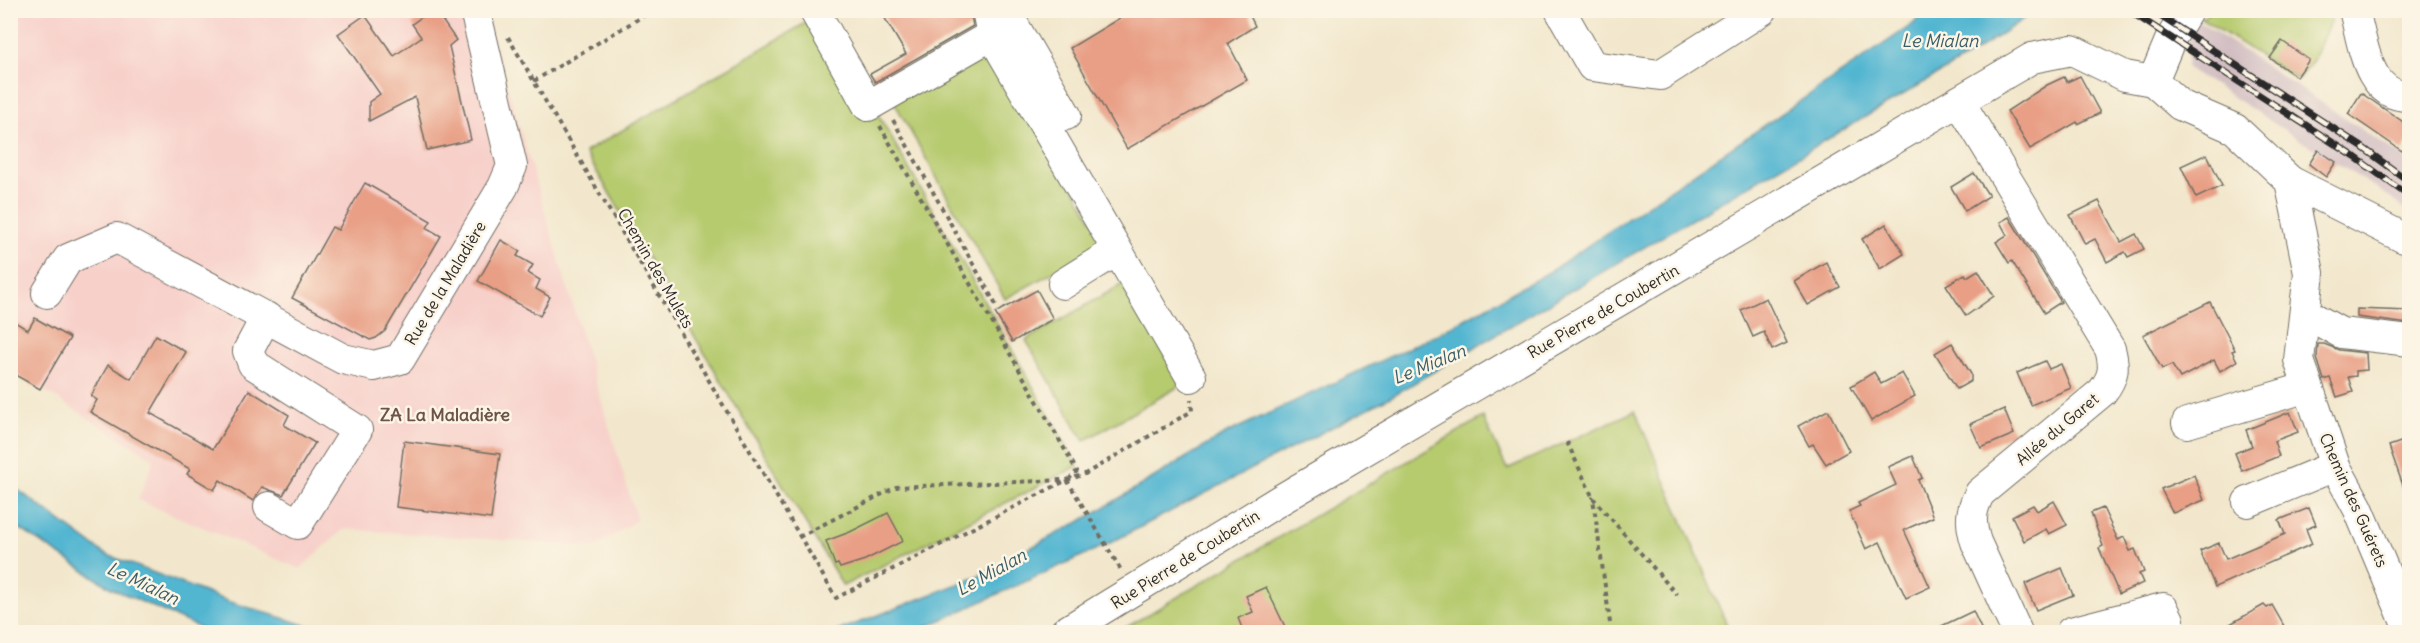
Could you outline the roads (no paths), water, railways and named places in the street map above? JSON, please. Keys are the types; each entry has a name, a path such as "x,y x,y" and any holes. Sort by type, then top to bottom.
{"street":[{"name":"Rue de la Maladière","path":"47,293 68,259 117,238 343,358 374,366 400,359 503,187 512,166 475,10"},
{"path":"814,10 874,102 995,19"},
{"path":"1560,10 1592,66 1660,75 1762,10"},
{"path":"2188,10 2171,38 2153,81 2180,105 2235,129 2290,181 2409,240"},
{"path":"2354,10 2370,68 2377,81 2392,94 2409,96"},
{"path":"995,19 1066,115"},
{"path":"995,19 1116,251 1191,377"},
{"name":"Rue Pierre de Coubertin","path":"1065,633 1280,500 2032,58 2072,50 2125,76 2153,81"},
{"name":"Allée du Garet","path":"1959,101 2110,349 2115,367 2110,381 2102,392 1980,493 1972,508 1971,527 1976,542 2017,633"},
{"name":"Chemin des Guérets","path":"2290,181 2309,273 2299,360 2335,466 2358,508 2409,632"},
{"path":"1063,284 1116,251"},
{"path":"2305,313 2341,333 2409,341"},
{"path":"266,317 248,351 253,364 357,430 298,524 269,507"},
{"path":"2187,423 2308,387"},
{"path":"2248,502 2335,466"},
{"path":"2071,633 2163,608 2169,620"}],"water":[{"name":"Le Mialan","path":"1926,11 2035,11 1967,57 1392,396 1108,544 915,632 835,632 976,577 1090,516 1227,433 1440,333 1549,272 1913,24"},
{"name":"Le Mialan","path":"10,484 105,554 227,601 328,632 209,632 111,588 11,523"}],"railway":[{"path":"2128,10 2355,157 2410,197"},
{"path":"2151,10 2362,147 2410,182"}],"district":[{"name":"ZA La Maladière","path":"445,414"}]}
